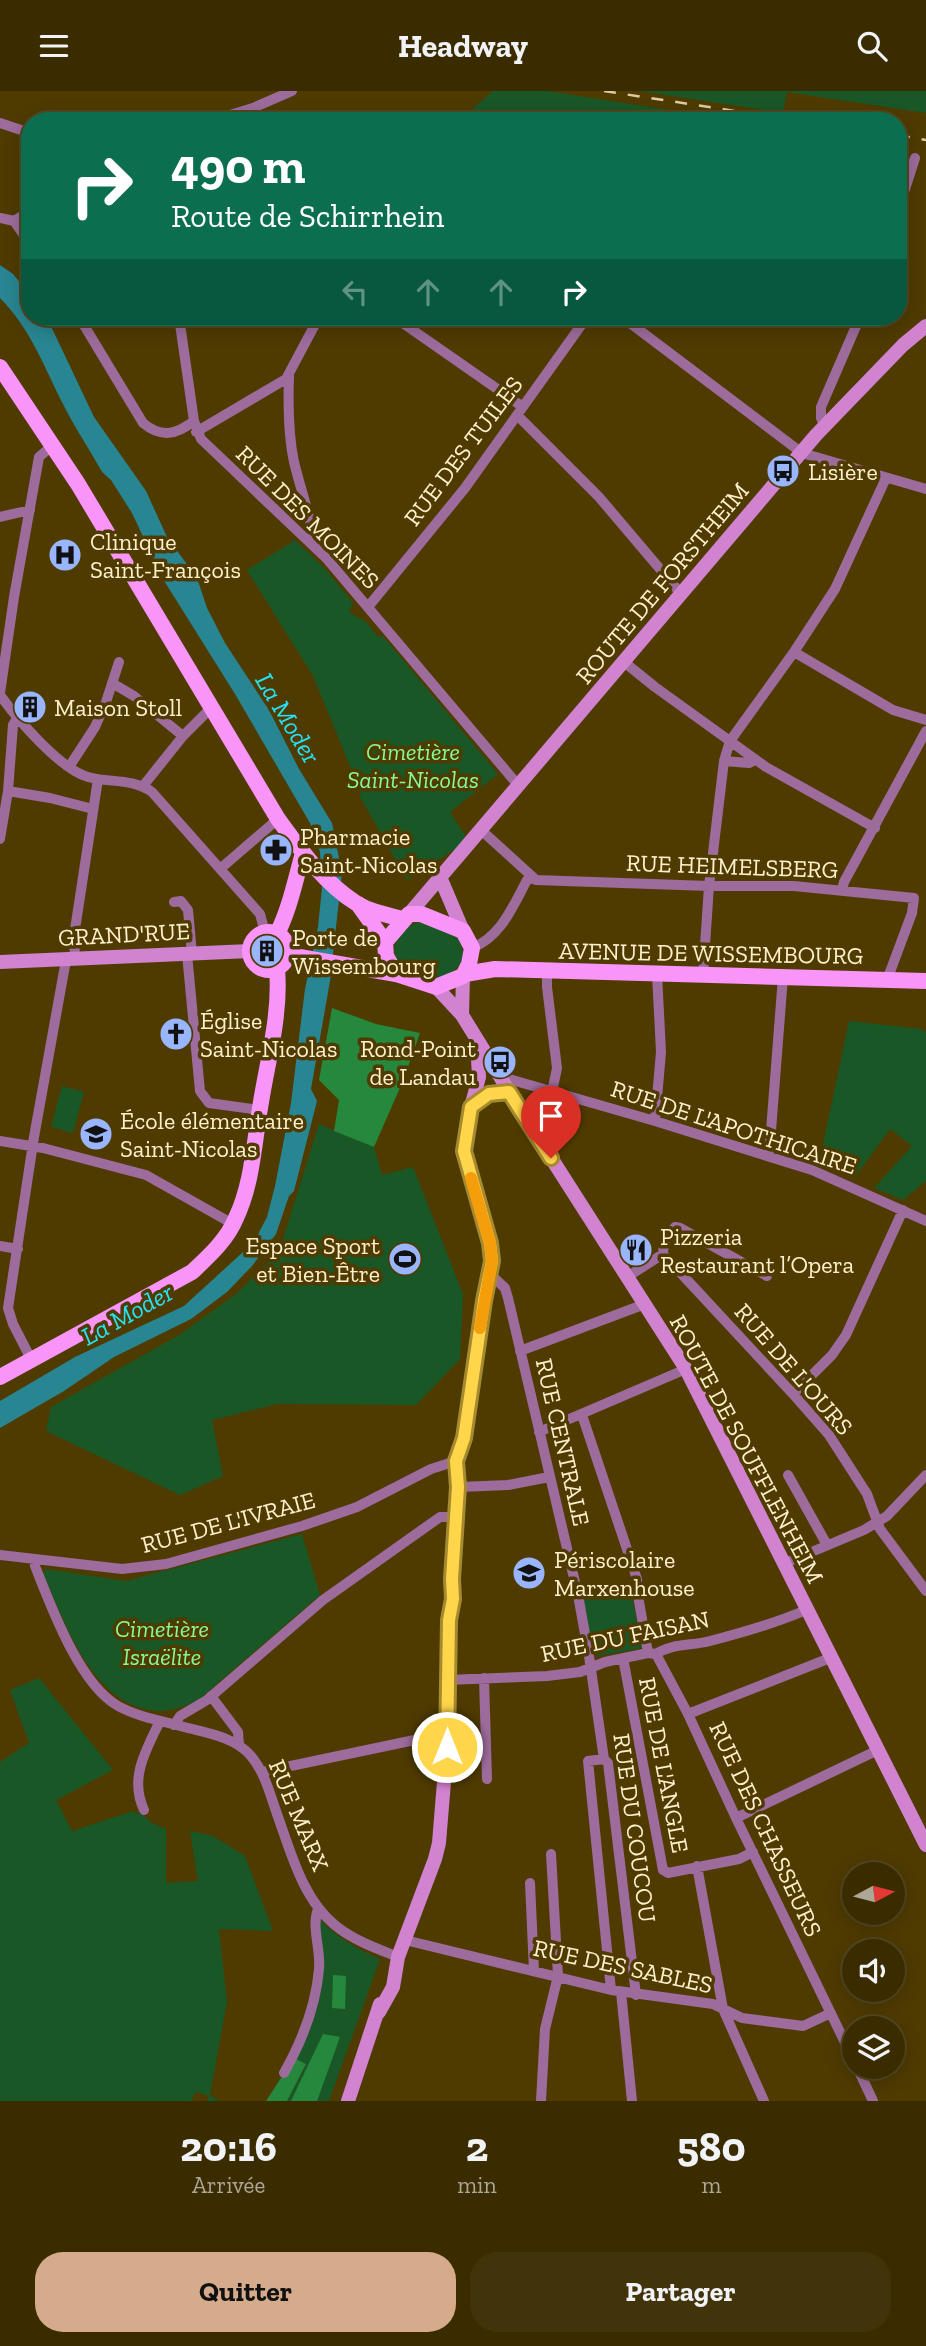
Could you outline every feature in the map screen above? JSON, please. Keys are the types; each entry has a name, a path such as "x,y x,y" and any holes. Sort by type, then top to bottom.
{"main road":[{"path":"0,367 53,445 278,819 308,858 356,903 384,944 386,956 397,974"},
{"path":"271,933 286,942 288,955 277,969 264,970 258,967 251,957 254,939 271,933 288,911 295,878 308,858"},
{"path":"356,903 406,916 421,915 463,931 472,948 495,969"},
{"path":"355,966 384,944 406,916"},
{"path":"288,955 397,974 436,987 464,975 472,948"},
{"path":"0,1377 192,1272 216,1249 233,1224 250,1179 278,1001 277,969"},
{"name":"AVENUE DE WISSEMBOURG","path":"464,975 495,969 926,981"}],"street":[{"path":"238,112 292,91"},
{"path":"0,123 21,129"},
{"path":"907,183 915,158"},
{"path":"14,221 21,217"},
{"path":"0,218 14,221 21,231"},
{"name":"ROUTE DE FORSTHEIM","path":"406,916 802,453 903,345 926,325"},
{"path":"85,326 143,423 155,432 164,434 195,426 279,385 289,376 314,326"},
{"path":"180,326 195,426"},
{"path":"406,326 520,411 599,497 682,595"},
{"name":"RUE DES TUILES","path":"368,607 466,488 581,326"},
{"path":"634,326 802,453 926,489"},
{"path":"825,427 821,418 821,407 856,326"},
{"path":"289,376 292,453 310,517 315,547"},
{"name":"RUE DES MOINES","path":"195,426 205,444 315,547 518,785"},
{"path":"53,445 39,457 0,694 17,718 78,773 98,779 130,782 152,792 260,914 271,933"},
{"path":"703,975 709,886 724,761 730,741 835,589 886,478"},
{"path":"0,517 30,510"},
{"path":"794,652 893,710 926,720"},
{"path":"69,767 95,727 119,662"},
{"path":"624,662 654,687 755,759 875,828"},
{"path":"112,683 134,696 183,736"},
{"path":"143,786 183,736 211,708"},
{"path":"0,839 13,725 17,718"},
{"path":"842,890 926,731"},
{"path":"724,761 749,762 755,759"},
{"path":"31,1359 8,1308 33,1147 71,959 98,779"},
{"path":"5,794 93,809"},
{"path":"220,869 278,819"},
{"path":"472,948 486,942 499,930 527,880 533,878 481,830"},
{"path":"440,877 463,931"},
{"name":"RUE HEIMELSBERG","path":"533,878 542,881 794,886 920,898 887,980"},
{"path":"174,902 181,901 188,911 201,1091 209,1103 260,1110"},
{"name":"GRAND'RUE","path":"0,962 250,951"},
{"path":"547,971 557,1068 552,1092"},
{"path":"655,1121 661,1052 657,974"},
{"path":"462,1015 464,975"},
{"path":"768,1156 783,977"},
{"name":"ROUTE DE SOUFFLENHEIM","path":"436,987 462,1015 686,1369 926,1845"},
{"path":"348,2101 379,2013 385,1985 405,1940 439,1843 448,1733 449,1620 453,1599 458,1487 456,1461 464,1438 492,1261 490,1243 464,1151 479,1077 477,1040"},
{"name":"RUE DE L'APOTHICAIRE","path":"503,1082 509,1079 812,1170 926,1221"},
{"path":"476,1087 503,1082"},
{"path":"471,1107 503,1082"},
{"path":"0,1141 146,1175 233,1224"},
{"path":"793,1394 832,1355 846,1335 903,1210"},
{"path":"627,1277 663,1254 663,1246 675,1227 767,1276"},
{"path":"0,1246 18,1249"},
{"name":"RUE DE L'OURS","path":"663,1254 829,1435 867,1493 877,1522 926,1591"},
{"name":"RUE CENTRALE","path":"490,1274 505,1288 578,1595 591,1668"},
{"path":"520,1351 645,1304"},
{"path":"539,1432 686,1369"},
{"name":"RUE DES CHASSEURS","path":"582,1415 637,1579 636,1590 652,1653 688,1714 842,2036"},
{"name":"RUE DE L'IVRAIE","path":"0,1555 122,1569 166,1564 313,1523 357,1507 431,1469 456,1461"},
{"path":"788,1475 827,1545"},
{"path":"783,1564 877,1522 902,1503 926,1475"},
{"path":"458,1487 508,1485 549,1477"},
{"path":"174,1724 180,1716 211,1696 323,1600 440,1517 456,1517"},
{"name":"RUE MARX","path":"35,1559 35,1566 59,1627 96,1687 118,1706 160,1721 219,1736 239,1745 262,1772 309,1894 318,1909 338,1927 395,1959"},
{"name":"RUE DU FAISAN","path":"447,1680 547,1676 591,1668 597,1664 680,1645 708,1642 806,1610"},
{"name":"RUE DE L'ANGLE","path":"623,1658 663,1870 668,1873 739,1859 753,1852"},
{"path":"688,1714 830,1658"},
{"name":"RUE DU COUCOU","path":"591,1668 604,1759 608,1763 636,1995"},
{"path":"484,1678 487,1779"},
{"path":"211,1696 239,1732 239,1745"},
{"path":"144,1810 138,1794 140,1763 160,1721"},
{"path":"262,1772 448,1733"},
{"path":"736,1818 878,1750"},
{"path":"604,1759 588,1761 632,2101"},
{"path":"541,2101 545,2029 558,1976 551,1854"},
{"path":"697,1866 723,2009 764,2101"},
{"path":"530,1883 534,1971"},
{"name":"RUE MARX","path":"284,2073 302,2037 315,1996 319,1966 315,1917 318,1909"},
{"name":"RUE DES SABLES","path":"405,1940 616,1991 713,2004 742,2018 803,2026 831,2013"},
{"path":"863,2079 873,2101"}],"green space":[{"path":"493,91 547,91 683,112 469,112"},
{"path":"639,91 926,91 926,113 787,92 783,112"},
{"name":"Cimetière Saint-Nicolas","path":"295,540 326,570 353,603 349,612 366,622 378,637 383,636 498,774 450,812 466,837 460,846 407,880 359,795 361,793 313,676 247,570"},
{"name":"Rond-Point de Landau","path":"419,922 456,936 461,944 461,963 438,980 405,969 395,956 394,949 400,935 405,929"},
{"path":"332,1008 376,1024 420,1033 403,1081 374,1147 334,1131 339,1100 319,1080"},
{"path":"849,1021 921,1029 926,1032 926,1181 903,1200 874,1188 912,1146 890,1129 854,1178 819,1163"},
{"path":"62,1086 84,1092 73,1133 51,1127"},
{"path":"319,1124 374,1147 382,1175 413,1167 463,1294 460,1359 416,1405 277,1404 212,1420 223,1476 180,1495 46,1431 51,1407 179,1335 236,1294 279,1252"},
{"name":"Cimetière Israëlite","path":"302,1534 320,1595 197,1701 170,1710 137,1707 117,1696 100,1680 72,1638 43,1573 46,1569 126,1581"},
{"path":"630,1584 642,1648 597,1656 593,1650 583,1599 609,1594 609,1590"},
{"path":"39,1678 113,1770 56,1800 72,1831 133,1811 137,1814 141,1812 150,1822 166,1829 166,1883 198,1881 190,1831 213,1836 245,1856 273,1931 219,1929 227,2002 210,2095 219,2101 207,2101 209,2096 196,2092 191,2101 0,2101 0,1762 29,1743 10,1690"},
{"path":"320,1920 348,1942 380,1959 329,2101 287,2101 306,2065 294,2058 318,1995"},
{"path":"333,1975 346,1976 345,2009 332,2008"},
{"path":"323,2034 340,2037 317,2101 291,2101"},
{"path":"294,2058 306,2064 287,2101 266,2101"}],"water":[{"path":"0,265 21,284 21,324 11,310 0,298"},
{"path":"23,326 51,326 94,417 146,491 167,537 197,578 207,608 225,643 269,710 299,769 332,823 342,873 330,981 311,1089 317,1101 294,1191 289,1196 276,1234 252,1266 227,1292 191,1319 114,1357 64,1391 0,1428 0,1401 75,1357 184,1306 254,1242 267,1217 291,1103 305,989 318,927 322,888 320,852 310,823 235,694 163,579 132,513 111,480 102,472 78,431"}],"railway":[{"path":"604,91 742,112"},
{"path":"907,137 926,140"}],"slow traffic":[{"path":"471,1178 490,1243 492,1261 480,1328"}],"place":[{"name":"Lisière","path":"783,471"},
{"name":"Clinique Saint-François","path":"65,555"},
{"name":"Maison Stoll","path":"30,707"},
{"name":"Pharmacie Saint-Nicolas","path":"276,850"},
{"name":"Porte de Wissembourg","path":"267,951"},
{"name":"Église Saint-Nicolas","path":"176,1034"},
{"name":"Rond-Point de Landau","path":"500,1062"},
{"name":"École élémentaire Saint-Nicolas","path":"96,1134"},
{"name":"Pizzeria Restaurant l’Opera","path":"636,1250"},
{"name":"Espace Sport et Bien-Être","path":"405,1259"},
{"name":"Périscolaire Marxenhouse","path":"529,1573"}],"route":[{"path":"447,1747 449,1620 453,1599 458,1487 456,1461 464,1438 492,1261 490,1243 464,1151 471,1107 489,1094 509,1092 551,1158"}],"water label":[{"name":"La Moder","path":"288,718"},
{"name":"La Moder","path":"127,1314"}]}
